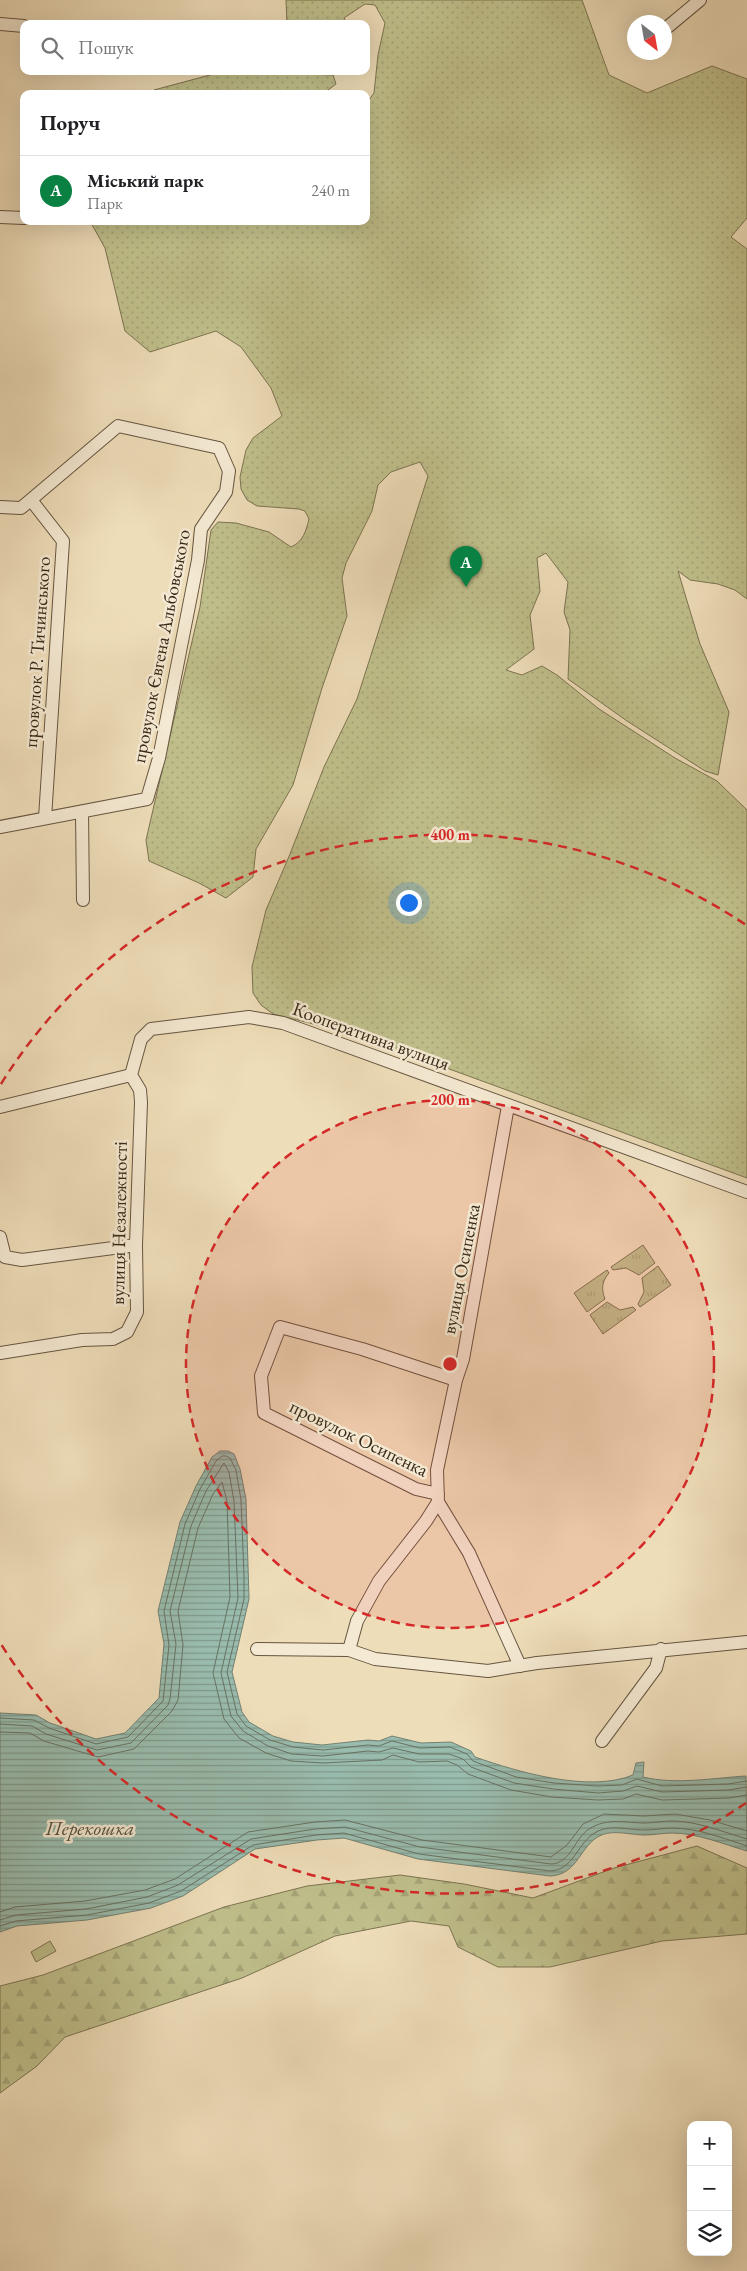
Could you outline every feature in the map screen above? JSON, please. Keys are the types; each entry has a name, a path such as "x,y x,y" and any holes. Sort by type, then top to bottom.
{"street":[{"path":"672,23 700,0"},
{"path":"0,24 20,26"},
{"path":"0,217 20,218"},
{"name":"провулок Євгена Альбовського","path":"32,500 118,426 218,448 229,471 226,492 201,529 198,560 159,758 147,799 82,812"},
{"path":"0,507 21,508 32,500"},
{"name":"провулок Р. Тичинського","path":"32,500 63,541 45,818"},
{"path":"0,827 82,812 83,900"},
{"name":"Кооперативна вулиця","path":"131,1076 141,1039 151,1029 249,1017 283,1023 747,1192"},
{"path":"0,1107 131,1076"},
{"name":"вулиця Незалежності","path":"0,1353 82,1340 113,1339 127,1332 137,1312 136,1245 141,1102 140,1090 131,1076"},
{"name":"вулиця Осипенка","path":"438,1498 437,1470 456,1380 463,1359 508,1106"},
{"path":"0,1237 5,1257 22,1260 136,1245"},
{"name":"провулок Осипенка","path":"438,1498 264,1413 261,1376 280,1327 362,1349 456,1380"},
{"path":"349,1650 357,1621 379,1581 426,1521 438,1498"},
{"path":"438,1498 469,1553 520,1666"},
{"path":"257,1649 349,1650 375,1658 488,1671 661,1649 747,1642"},
{"path":"602,1741 656,1668 661,1649"}],"green space":[{"path":"286,0 582,0 609,75 647,93 712,66 747,79 747,218 731,237 747,249 747,599 735,590 718,584 690,580 678,571 700,644 729,712 718,775 705,771 627,721 568,679 570,630 564,612 568,582 546,553 537,558 540,591 530,615 534,649 506,670 522,675 542,666 557,675 599,709 675,758 717,781 747,810 747,1178 422,1059 310,1023 273,1014 261,1005 253,993 252,967 266,910 324,767 357,699 428,476 420,462 391,472 378,485 372,511 346,563 342,578 347,616 322,688 293,785 256,849 253,877 226,898 199,883 149,861 146,840 200,607 211,530 218,522 236,523 269,532 291,547 301,539 309,519 305,511 299,509 257,506 247,500 241,489 240,477 246,450 253,438 282,416 271,388 241,347 216,331 150,352 125,331 105,248 92,225 370,225 370,98 374,93 378,55 385,23 375,5 365,4 344,18 345,20 287,20"},
{"path":"210,75 333,75 336,84 328,90 154,90"},
{"path":"643,1245 655,1263 639,1275 626,1268 613,1270 611,1267"},
{"path":"658,1266 671,1285 640,1307 638,1304 644,1292 642,1278"},
{"path":"607,1270 609,1273 603,1285 605,1299 587,1312 574,1293"},
{"path":"607,1302 620,1310 633,1307 636,1310 603,1334 590,1315"},
{"path":"697,1846 747,1868 747,1934 662,1941 550,1967 498,1967 458,1947 449,1926 411,1921 335,1936 242,1978 65,2037 37,2066 0,2093 0,1986 43,1975 224,1907 307,1886 400,1875 464,1884 533,1898 614,1868"},
{"path":"50,1941 56,1951 36,1962 31,1952"}],"water":[{"name":"Перекошка","path":"220,1451 228,1451 234,1454 240,1469 246,1499 249,1599 232,1672 242,1712 249,1722 273,1736 293,1742 322,1745 368,1740 379,1741 392,1736 421,1743 451,1742 471,1751 475,1757 492,1763 532,1774 575,1781 596,1782 615,1780 633,1775 636,1763 644,1762 643,1777 656,1779 694,1780 746,1776 747,1851 710,1839 681,1833 645,1835 608,1833 590,1843 566,1871 559,1875 550,1876 418,1859 344,1838 317,1840 255,1849 183,1896 151,1908 87,1920 17,1926 0,1932 0,1713 36,1715 50,1723 96,1739 125,1733 159,1698 164,1644 158,1611 180,1522 196,1486 212,1457"}],"place":[{"name":"Міський парк","path":"466,587"}]}
